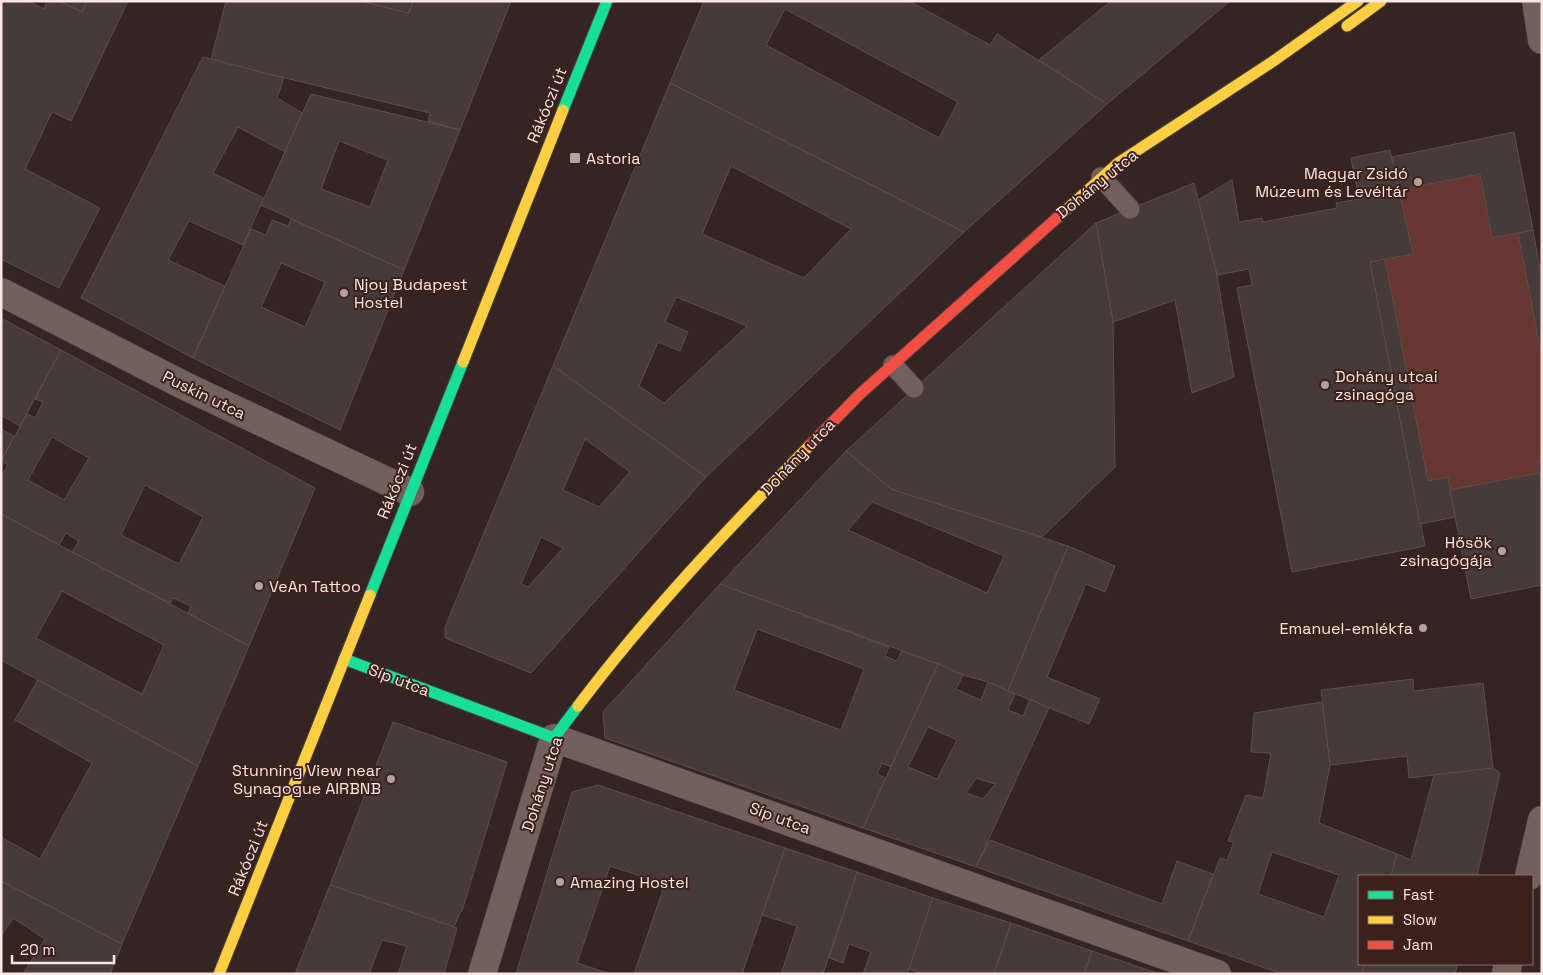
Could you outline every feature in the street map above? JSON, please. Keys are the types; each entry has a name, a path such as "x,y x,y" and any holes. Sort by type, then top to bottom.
{"street":[{"name":"Rákóczi út","path":"219,974 606,1"},
{"name":"Dohány utca","path":"482,974 554,738 611,662 739,518 860,394 1101,177 1118,163 1272,62 1358,1"},
{"path":"1341,30 1381,1"},
{"path":"1536,1 1542,40"},
{"name":"Dohány utca","path":"1272,62 1308,51"},
{"name":"Puskin utca","path":"1,292 185,386 410,492"},
{"name":"Síp utca","path":"344,659 554,738 1217,974"},
{"path":"1529,875 1542,820"}],"lane":[{"path":"1101,177 1130,209"},
{"path":"893,365 914,388"}],"shaded area":[{"path":"1480,174 1492,238 1518,233 1542,358 1542,461 1537,462 1539,473 1450,490 1447,477 1428,481 1385,259 1413,254 1399,190"}],"building":[{"path":"1,1 28,1 44,9 47,1 59,1 82,12 87,1 128,1 71,121 52,112 25,169 100,208 59,288 1,259"},
{"path":"59,1 87,1 82,12"},
{"path":"226,1 360,1 409,13 413,1 511,1 460,130 428,121 430,113 211,60"},
{"path":"360,1 413,1 409,13"},
{"path":"704,1 909,1 990,45 997,34 1107,104 964,232 670,83","holes":["785,9 958,102 939,138 766,45"]},
{"path":"1111,1 1230,1 1107,104 1039,60"},
{"path":"203,57 284,78 277,98 302,113 285,152 238,127 213,173 264,198 243,245 189,221 168,260 225,286 193,358 81,298"},
{"path":"670,83 964,232 706,477 553,366","holes":["731,166 851,229 804,278 702,234","676,297 747,326 664,403 639,386 658,342 680,351 688,332 665,322"]},
{"path":"311,94 460,130 404,270 261,205","holes":["339,141 388,160 370,207 321,189"]},
{"name":"Magyar Zsidó Múzeum és Levéltár","path":"1514,132 1533,230 1492,238 1480,174 1399,190 1392,157"},
{"name":"Dohány utcai zsinagóga","path":"1390,150 1413,254 1370,262 1425,546 1292,572 1237,288 1252,285 1249,269 1217,275 1198,200 1232,180 1239,222 1262,218 1263,222 1337,208 1336,203 1359,199 1351,158"},
{"path":"1194,183 1217,275 1234,377 1192,393 1175,300 1113,322 1096,223"},
{"path":"291,219 404,270 340,430 193,358 251,229 266,235 272,220 288,226","holes":["281,263 325,282 305,327 261,307"]},
{"path":"1096,223 1113,322 1115,467 1042,537 891,489 846,451"},
{"path":"1533,230 1542,280 1542,358 1518,233"},
{"path":"1385,259 1428,481 1448,477 1455,517 1420,524 1370,262"},
{"path":"1,318 61,350 20,426 1,415"},
{"path":"61,350 315,488 249,646 188,613 191,606 173,598 170,603 72,552 79,541 66,533 59,545 1,514 1,495 3,491 1,491 1,472 3,473 8,465 1,461 27,414 35,418 43,402 35,399","holes":["52,437 89,458 64,500 28,480","145,485 203,517 179,564 121,535"]},
{"path":"553,366 706,477 531,673 445,638 445,627","holes":["585,439 630,472 599,507 563,490","541,537 563,548 528,587 521,584"]},
{"path":"1,429 14,436 1,461"},
{"path":"846,451 891,489 1068,546 1008,691 720,584","holes":["872,502 1004,556 987,593 848,530"]},
{"path":"1542,461 1542,489 1537,462"},
{"name":"Hősök zsinagógája","path":"1539,473 1542,489 1542,585 1471,599 1450,490"},
{"path":"1,514 249,646 198,766 1,660","holes":["62,591 164,645 142,694 36,638"]},
{"path":"1068,546 1115,566 1105,592 1086,584 1047,677 1100,699 1089,724 1008,691"},
{"path":"720,584 889,647 885,656 897,661 902,651 938,664 891,767 882,763 877,774 886,778 863,828 605,738 603,712","holes":["757,629 864,669 841,730 734,690"]},
{"path":"938,664 963,675 956,689 981,700 988,682 1015,694 1008,710 1023,716 1030,699 1049,708 976,867 863,828","holes":["928,727 957,740 937,779 908,767","976,778 995,784 983,799 966,793"]},
{"path":"1413,679 1414,691 1483,683 1493,768 1409,778 1407,756 1330,765 1321,690"},
{"path":"38,680 198,766 122,944 1,881 1,837 40,859 92,763 15,720"},
{"path":"1322,702 1330,765 1319,823 1397,854 1391,875 1358,875 1358,965 1365,965 1362,974 1282,974 1188,941 1220,858 1227,860 1234,842 1228,841 1246,795 1263,798 1271,753 1251,752 1254,713","holes":["1272,852 1339,875 1324,917 1258,894"]},
{"path":"393,722 507,762 462,911 454,927 330,885"},
{"path":"1493,768 1500,773 1477,875 1391,875 1397,854 1411,860 1434,775"},
{"path":"598,785 785,848 742,974 634,974 665,884 610,866 577,963 611,974 516,974 572,792"},
{"path":"990,840 1162,904 1177,861 1213,874 1188,941 976,867"},
{"path":"785,848 857,872 823,974 781,974 797,926 762,915"},
{"path":"857,872 933,898 907,974 863,974 871,952 849,944 843,963 829,958"},
{"path":"1,881 122,944 110,974 23,974 45,939 13,918 1,936"},
{"path":"330,885 457,928 444,974 398,974 407,946 382,940 369,974 295,974"},
{"path":"933,898 1011,923 994,974 923,974 909,969"},
{"path":"1011,923 1092,951 1084,974 994,974"},
{"path":"1092,951 1160,974 1084,974"},
{"path":"1365,965 1458,965 1455,974 1362,974"}],"traffic: fast":[{"path":"563,110 607,1"},
{"path":"370,595 463,362"},
{"path":"344,659 554,738 578,706"}],"traffic: slow":[{"path":"1067,209 1118,163 1272,62 1358,1"},
{"path":"1347,26 1381,1"},
{"path":"463,362 563,110"},
{"path":"578,706 661,604 810,445"},
{"path":"219,974 370,595"}],"traffic: jam":[{"path":"810,445 860,394 1067,209"}],"place":[{"name":"Astoria","path":"575,158"},
{"name":"Magyar Zsidó Múzeum és Levéltár","path":"1418,182"},
{"name":"Njoy Budapest Hostel","path":"344,293"},
{"name":"Dohány utcai zsinagóga","path":"1325,385"},
{"name":"Hősök zsinagógája","path":"1502,551"},
{"name":"VeAn Tattoo","path":"259,586"},
{"name":"Emanuel-emlékfa","path":"1423,628"},
{"name":"Stunning View near Synagogue AIRBNB","path":"391,779"},
{"name":"Amazing Hostel","path":"560,882"}]}
